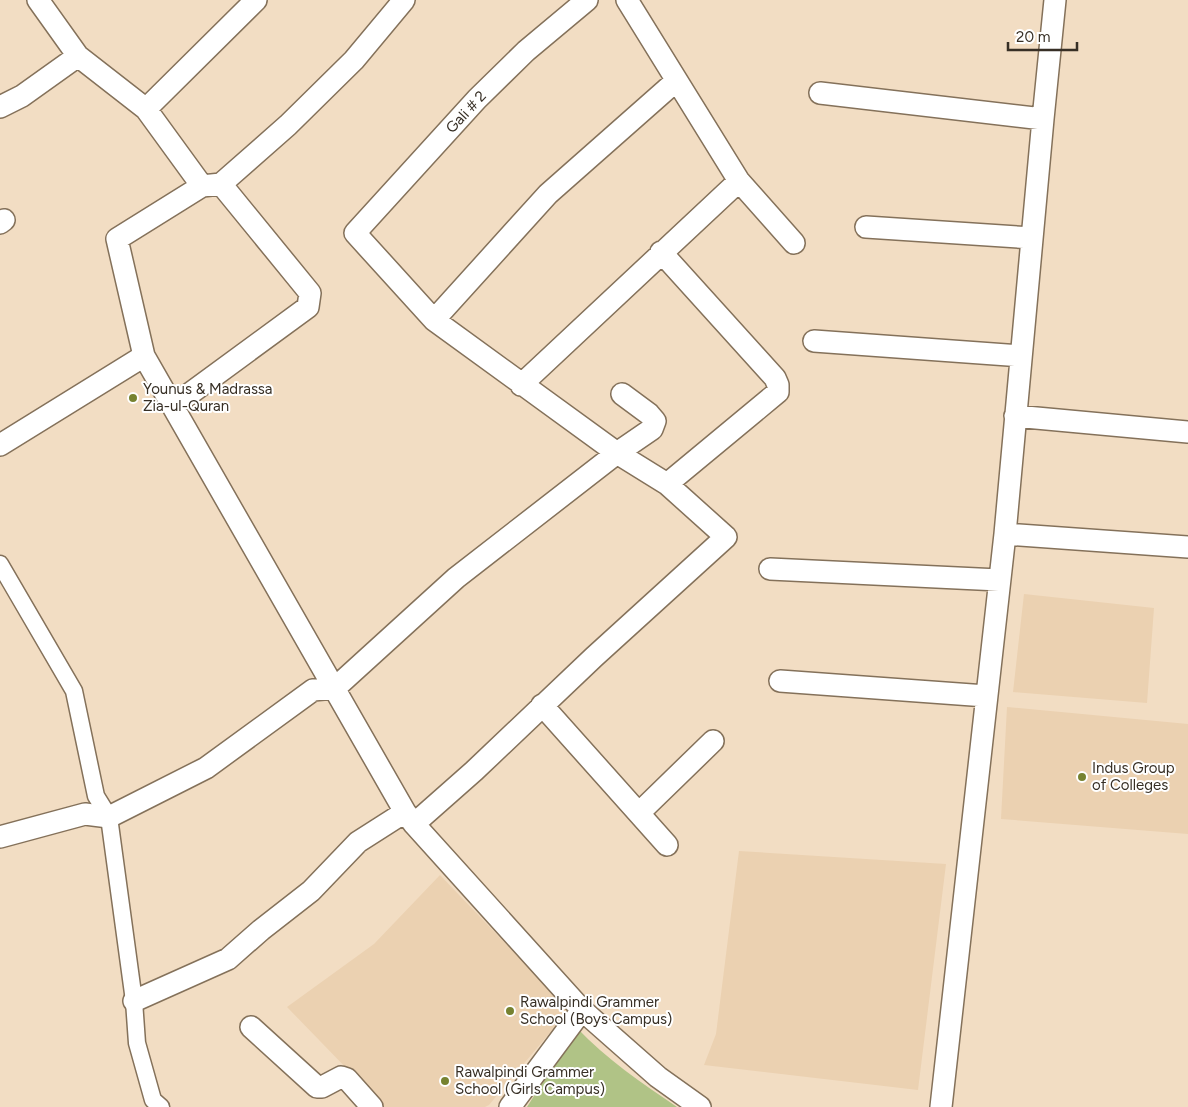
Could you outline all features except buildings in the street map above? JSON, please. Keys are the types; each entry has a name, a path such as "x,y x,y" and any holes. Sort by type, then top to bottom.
{"street":[{"path":"38,0 78,56 146,108 310,294 308,307 173,406"},
{"path":"146,108 256,0"},
{"path":"404,0 354,60 288,125 212,185 117,239 144,356 410,818 582,1010 658,1077 700,1107"},
{"name":"Gali # 2","path":"434,320 355,233 476,99 526,51 586,0"},
{"path":"626,0 739,181 794,243"},
{"path":"941,1107 1005,534 1043,119 1056,0"},
{"path":"0,107 22,96 78,56"},
{"path":"134,1001 228,959 260,930 311,891 358,842 410,818 474,771 542,705 726,537 667,484 617,453 434,320 548,194 676,81"},
{"path":"820,93 1043,119"},
{"path":"521,385 739,181"},
{"path":"866,227 1032,238"},
{"path":"662,252 775,378 778,385 778,392 667,484"},
{"path":"814,341 1021,356"},
{"path":"0,445 144,356"},
{"path":"0,837 85,814 109,817 206,768 313,690 335,688 456,578 652,428 654,421 650,414 622,394"},
{"path":"1015,416 1188,432"},
{"path":"1005,534 1188,548"},
{"path":"0,564 74,691 96,796 109,817 134,1001 137,1043 153,1100 161,1107"},
{"path":"770,569 999,580"},
{"path":"780,681 986,696"},
{"path":"542,705 667,845"},
{"path":"639,813 714,741"},
{"path":"510,1107 582,1010"},
{"path":"251,1027 317,1087 322,1088 344,1077 372,1107"}],"shaded area":[{"path":"1024,594 1154,608 1147,703 1013,692"},
{"path":"1007,707 1188,724 1188,834 1001,819"},
{"path":"739,851 946,864 918,1090 704,1065 716,1034"},
{"path":"440,875 569,1010 489,1105 485,1107 384,1107 287,1007 374,944"}],"green space":[{"path":"577,1028 612,1060 677,1107 527,1107"}],"place":[{"name":"Younus & Madrassa Zia-ul-Quran","path":"133,398"},
{"name":"Indus Group of Colleges","path":"1082,777"},
{"name":"Rawalpindi Grammer School (Boys Campus)","path":"510,1011"},
{"name":"Rawalpindi Grammer School (Girls Campus)","path":"445,1081"}]}
